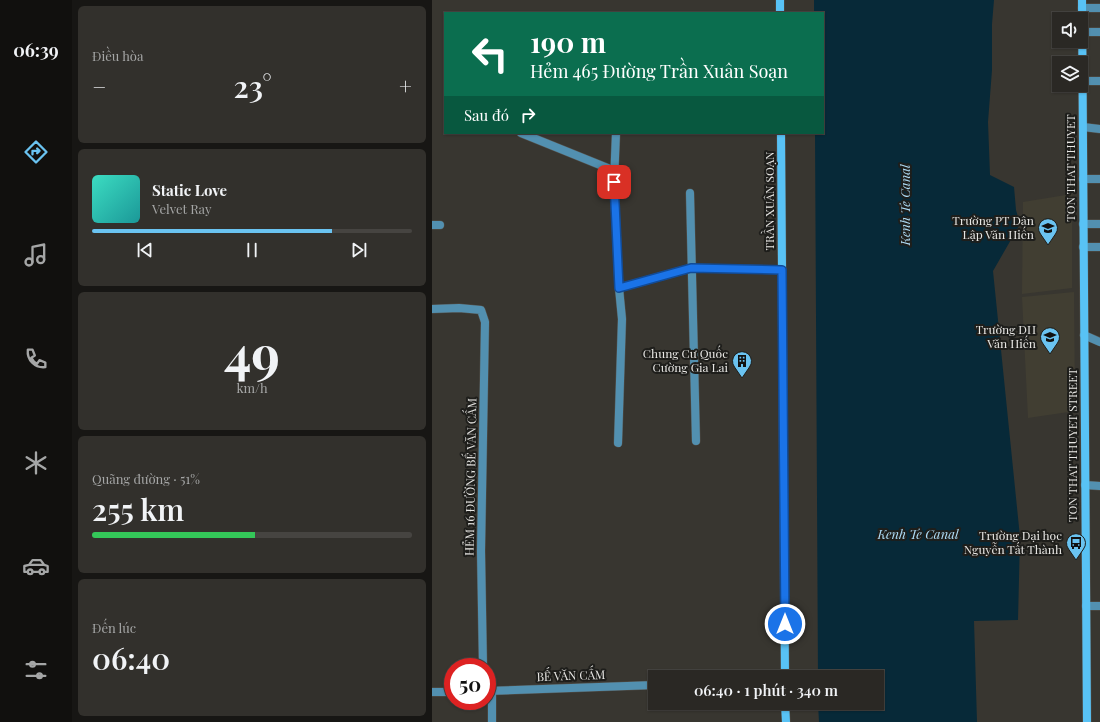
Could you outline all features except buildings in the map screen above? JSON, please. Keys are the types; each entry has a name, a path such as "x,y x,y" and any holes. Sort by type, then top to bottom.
{"main road":[{"path":"780,0 780,12"},
{"name":"TON THAT THUYET","path":"1082,92 1084,335"},
{"name":"TRẦN XUÂN SOẠN","path":"781,134 785,670"},
{"name":"TON THAT THUYET STREET","path":"1084,335 1087,722"},
{"path":"785,710 786,722"}],"street":[{"path":"1082,4 1100,8"},
{"path":"1088,32 1100,32"},
{"path":"1088,81 1100,81"},
{"path":"1083,127 1100,129"},
{"path":"524,134 615,170"},
{"path":"616,134 615,170 619,288 622,319 618,443"},
{"path":"1083,179 1100,179"},
{"path":"690,193 696,441"},
{"path":"1083,224 1100,224"},
{"path":"1083,247 1100,247"},
{"path":"619,288 691,268 782,270"},
{"name":"HẺM 16 ĐƯỜNG BẾ VĂN CẤM","path":"432,309 459,308 481,310 485,322 481,551 483,658"},
{"path":"1084,335 1100,342"},
{"path":"1085,485 1100,486"},
{"path":"1086,606 1100,606"},
{"name":"BẾ VĂN CẤM","path":"496,691 648,686"},
{"path":"432,692 444,692"},
{"path":"491,710 492,722"}],"shaded area":[{"name":"Trường PT Dân Lập Văn Hiến","path":"1072,194 1072,288 1022,294 1023,202"},
{"name":"Trường ĐH Văn Hiến","path":"1074,292 1075,411 1028,418 1022,297"}],"water":[{"name":"Kenh Te Canal","path":"814,0 994,0 992,24 992,70 988,122 990,175 1014,187 1016,210 1020,224 993,271 1020,537 1018,620 974,621 977,722 819,722 818,710 884,710 884,670 818,670 815,134 824,134 824,12 814,12"}],"place":[{"name":"Trường PT Dân Lập Văn Hiến","path":"1048,245"},
{"name":"Trường ĐH Văn Hiến","path":"1050,354"},
{"name":"Chung Cư Quốc Cường Gia Lai","path":"742,378"},
{"name":"Trường Đại học Nguyễn Tất Thành","path":"1076,560"}],"route":[{"path":"614,182 619,288 691,268 782,270 785,624"}]}
